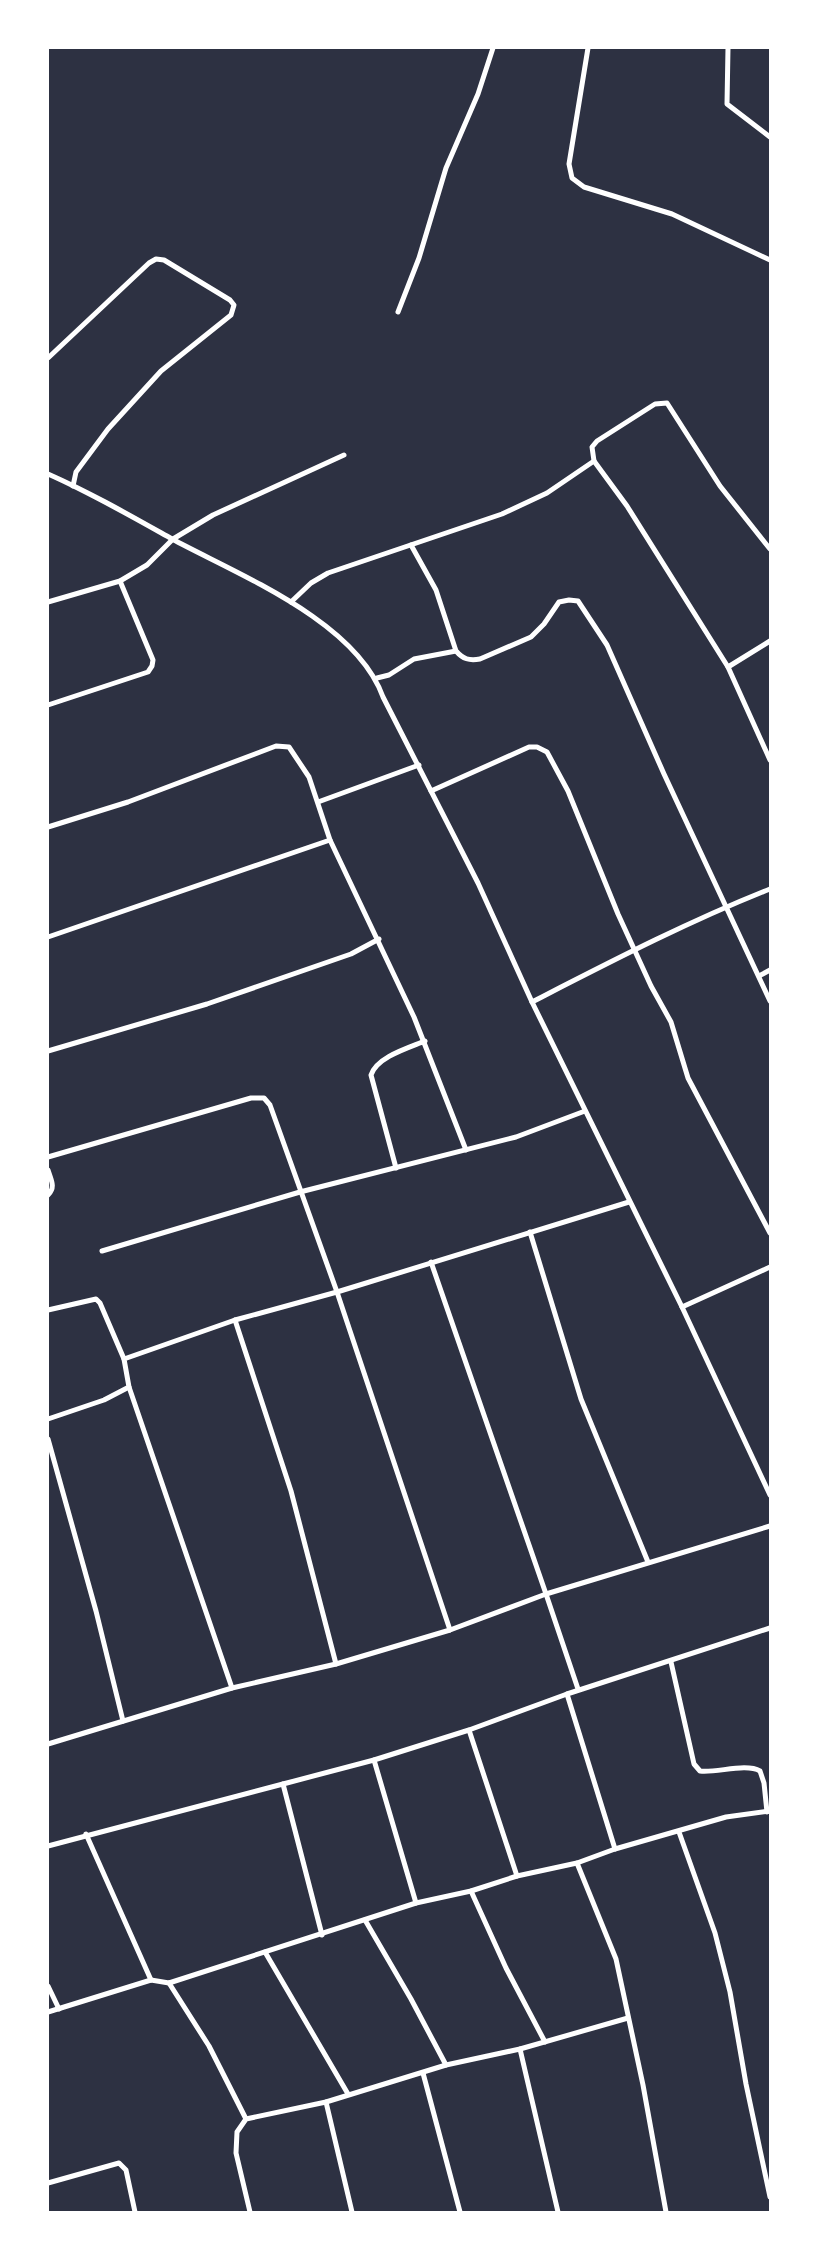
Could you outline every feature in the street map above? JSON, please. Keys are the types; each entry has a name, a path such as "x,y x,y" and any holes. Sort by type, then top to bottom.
{"street":[{"path":"398,312 419,258 446,168 478,94 493,48 486,48"},
{"path":"588,48 569,164 572,178 584,187 672,214 770,260"},
{"path":"728,48 726,104 770,137"},
{"path":"48,358 149,263 156,260 164,260 230,300 234,305 234,311 230,315 161,371 108,429 76,472 73,486"},
{"path":"770,549 720,486 667,403 655,404 597,441 592,447 594,461 628,506 728,667 770,760"},
{"path":"48,602 120,581 147,565 173,539 213,515 344,455"},
{"path":"291,602 311,583 328,573 502,514 547,493 594,461"},
{"path":"48,473 291,602 346,642 376,678 383,697 419,764 478,883 532,1002 628,1202 682,1307 770,1495"},
{"path":"410,544 436,590 456,651 462,657 471,660 493,654 531,637 544,624 559,602 578,601 608,645 664,774 770,1002"},
{"path":"48,705 148,672 152,666 153,660 120,581"},
{"path":"728,667 770,641"},
{"path":"376,678 389,674 414,659 456,651"},
{"path":"48,826 128,802 276,746 289,747 299,759 309,777 330,840 379,939 425,1041 466,1150"},
{"path":"431,791 529,747 538,747 547,752 568,791 618,914 651,986 671,1022 688,1078 770,1233"},
{"path":"318,802 419,764"},
{"path":"48,937 330,840"},
{"path":"532,1002 635,949 770,889"},
{"path":"48,1051 207,1004 351,954 379,939"},
{"path":"759,976 770,970"},
{"path":"396,1168 371,1075 374,1068 386,1060 425,1041"},
{"path":"48,1157 251,1098 264,1098 270,1104 337,1292 450,1630"},
{"path":"102,1251 300,1192 516,1137 585,1111"},
{"path":"48,1170 53,1184 52,1190 48,1195"},
{"path":"124,1359 235,1320 337,1292 628,1202"},
{"path":"530,1232 580,1399 648,1562"},
{"path":"431,1262 578,1689"},
{"path":"682,1307 770,1267"},
{"path":"48,1310 96,1299 100,1303 124,1359 129,1387 232,1688"},
{"path":"235,1320 291,1491 336,1664"},
{"path":"48,1419 104,1400 129,1387"},
{"path":"48,1439 124,1720"},
{"path":"48,1744 232,1688 336,1664 450,1630 546,1594 770,1526"},
{"path":"48,1846 86,1834 374,1760 469,1730 578,1689 671,1662 770,1628"},
{"path":"48,2012 151,1980 170,1983 416,1903 471,1891 517,1876 577,1863 616,1849 726,1817 769,1811 760,1771 754,1767 713,1773 700,1771 694,1764 671,1662"},
{"path":"567,1694 616,1849"},
{"path":"469,1730 517,1876"},
{"path":"374,1760 416,1903"},
{"path":"283,1784 322,1935"},
{"path":"679,1832 715,1933 730,1992 746,2084 770,2197"},
{"path":"86,1834 151,1980"},
{"path":"577,1863 616,1959 666,2212"},
{"path":"471,1891 544,2042"},
{"path":"365,1920 412,1999 446,2065"},
{"path":"265,1952 348,2094"},
{"path":"170,1983 209,2046 246,2118"},
{"path":"48,1986 59,2009"},
{"path":"250,2212 236,2153 237,2132 246,2118 326,2102 348,2094 424,2074 446,2065 520,2049 628,2018"},
{"path":"520,2049 558,2212"},
{"path":"424,2074 460,2212"},
{"path":"326,2102 352,2212"},
{"path":"48,2183 120,2163 126,2170 135,2212"}]}
